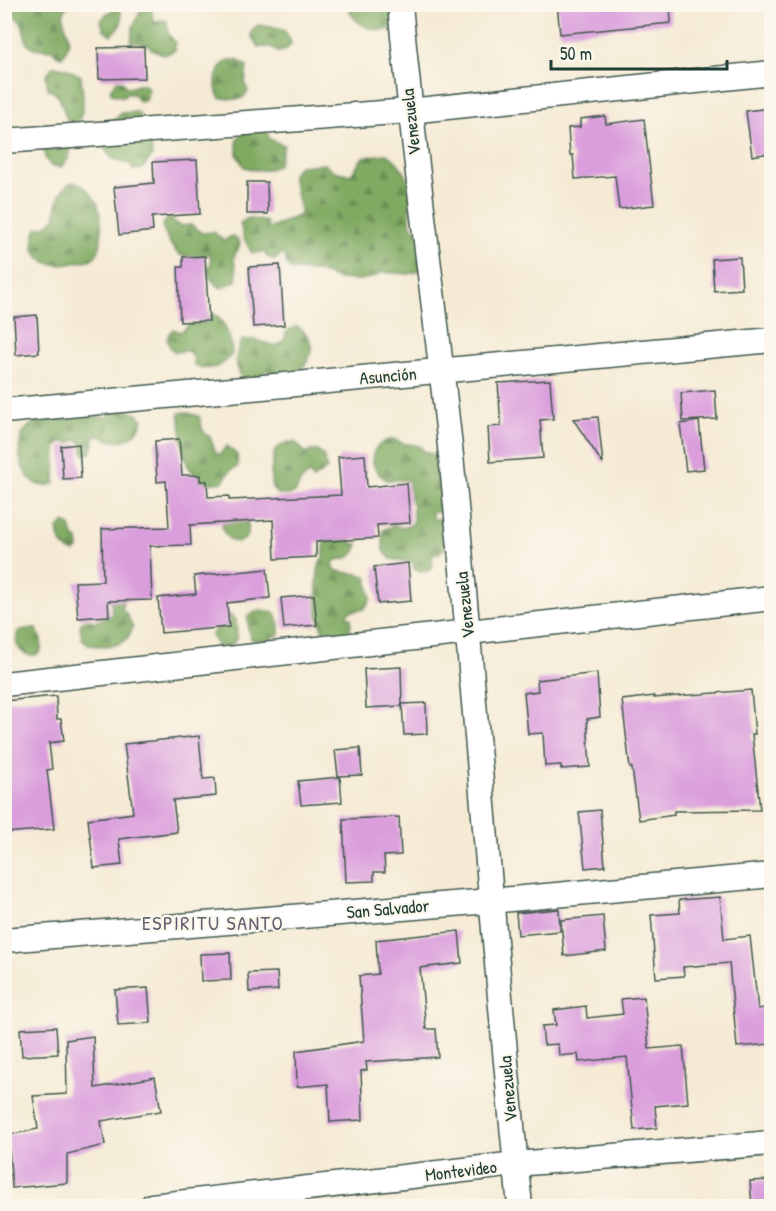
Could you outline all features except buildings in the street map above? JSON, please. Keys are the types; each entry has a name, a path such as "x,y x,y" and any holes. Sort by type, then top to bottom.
{"street":[{"name":"Venezuela","path":"400,4 410,111 442,371 468,631 490,901 520,1206"},
{"path":"4,141 410,111 771,73"},
{"name":"Asunción","path":"4,411 771,340"},
{"path":"4,684 771,598"},
{"name":"San Salvador","path":"4,940 490,901 771,875"},
{"name":"Montevideo","path":"152,1206 516,1164 771,1143"}],"green space":[{"path":"5,5 69,5 63,17 69,40 62,57 52,50 34,48 27,44 22,24"},
{"path":"347,5 408,5 391,29 377,30 359,22"},
{"path":"116,8 121,12 122,20 119,28 111,35 104,30 101,21 106,14"},
{"path":"141,10 151,10 155,23 160,20 167,21 168,34 175,42 175,50 165,55 151,49 149,45 131,42 133,27"},
{"path":"258,25 283,29 291,45 284,51 278,52 272,47 258,47 251,35 253,29"},
{"path":"230,60 237,60 247,66 245,84 248,91 240,99 220,98 216,88 221,66"},
{"path":"53,66 66,68 81,76 83,106 77,122 68,122 58,95 48,89 46,76"},
{"path":"117,81 122,81 127,88 141,84 146,86 149,89 145,101 139,102 134,94 126,94 124,97 112,94 110,90"},
{"path":"138,112 150,136 152,156 142,169 133,170 130,164 112,158 101,142 105,122 117,118 121,113"},
{"path":"267,130 269,139 284,145 278,165 262,170 244,167 237,155 237,139 244,131"},
{"path":"71,147 69,158 61,167 51,166 45,158 44,149"},
{"path":"386,154 399,164 410,185 411,225 428,240 420,271 409,274 382,272 374,277 360,280 338,279 316,271 291,270 286,264 285,256 281,254 275,260 267,257 265,252 252,253 244,239 240,223 248,218 267,222 267,229 300,215 292,174 299,166 325,164 334,171 351,175 363,157"},
{"path":"71,182 85,188 97,203 101,227 99,248 96,255 89,260 69,264 50,263 37,256 34,249 37,228 46,226 56,217 59,198"},
{"path":"167,219 171,219 179,226 191,225 202,233 214,232 224,241 231,236 237,239 240,245 234,258 236,281 221,288 213,281 208,267 211,264 210,254 191,258 180,255 169,241 162,226"},
{"path":"212,313 221,320 227,331 232,354 224,363 206,368 194,365 193,355 187,351 174,352 168,343 168,338 173,329 181,332 189,325 209,322"},
{"path":"297,326 309,338 311,348 309,358 300,370 284,375 271,374 267,369 260,378 242,378 236,360 241,341 254,340 276,346 283,342 287,331"},
{"path":"113,411 131,411 143,420 136,433 130,437 125,440 112,441 98,435 94,439 90,453 84,455 81,442 77,440 70,443 61,442 56,448 55,483 45,486 37,484 24,471 19,451 23,433 31,424 49,412 66,420 74,413 85,418 108,417"},
{"path":"185,412 199,416 203,431 210,437 216,454 220,454 227,446 237,455 238,466 229,472 223,482 204,484 188,466 183,448 179,413"},
{"path":"393,439 419,446 424,451 438,457 445,508 440,512 432,512 433,520 441,518 443,521 447,530 447,540 443,549 431,557 433,564 431,569 426,571 414,569 413,562 391,559 383,550 383,530 394,525 403,528 413,524 409,482 386,480 375,469 373,462 374,451 378,446"},
{"path":"287,442 295,442 307,454 310,451 318,451 323,455 327,469 313,479 309,473 301,481 295,493 280,495 276,493 271,484 273,456 279,447"},
{"path":"246,519 248,528 244,539 240,542 229,539 222,525 226,520"},
{"path":"65,522 70,526 73,537 78,540 79,547 75,552 64,547 60,540 58,528"},
{"path":"351,538 350,543 358,544 355,552 347,558 335,560 333,564 335,570 367,577 371,599 364,609 348,612 347,616 351,618 350,637 325,637 319,620 317,593 319,566 324,555 324,539"},
{"path":"111,597 123,598 122,610 133,627 130,634 126,640 115,645 88,645 82,638 80,625 85,620 97,621 112,615"},
{"path":"262,610 275,613 279,622 279,634 269,640 252,640 248,630 248,615"},
{"path":"230,615 236,620 237,638 231,646 217,646 212,635 214,631 224,626"},
{"path":"36,629 41,641 41,650 37,654 25,654 19,649 18,631"}],"district":[{"name":"ESPIRITU SANTO","path":"213,923"}]}
